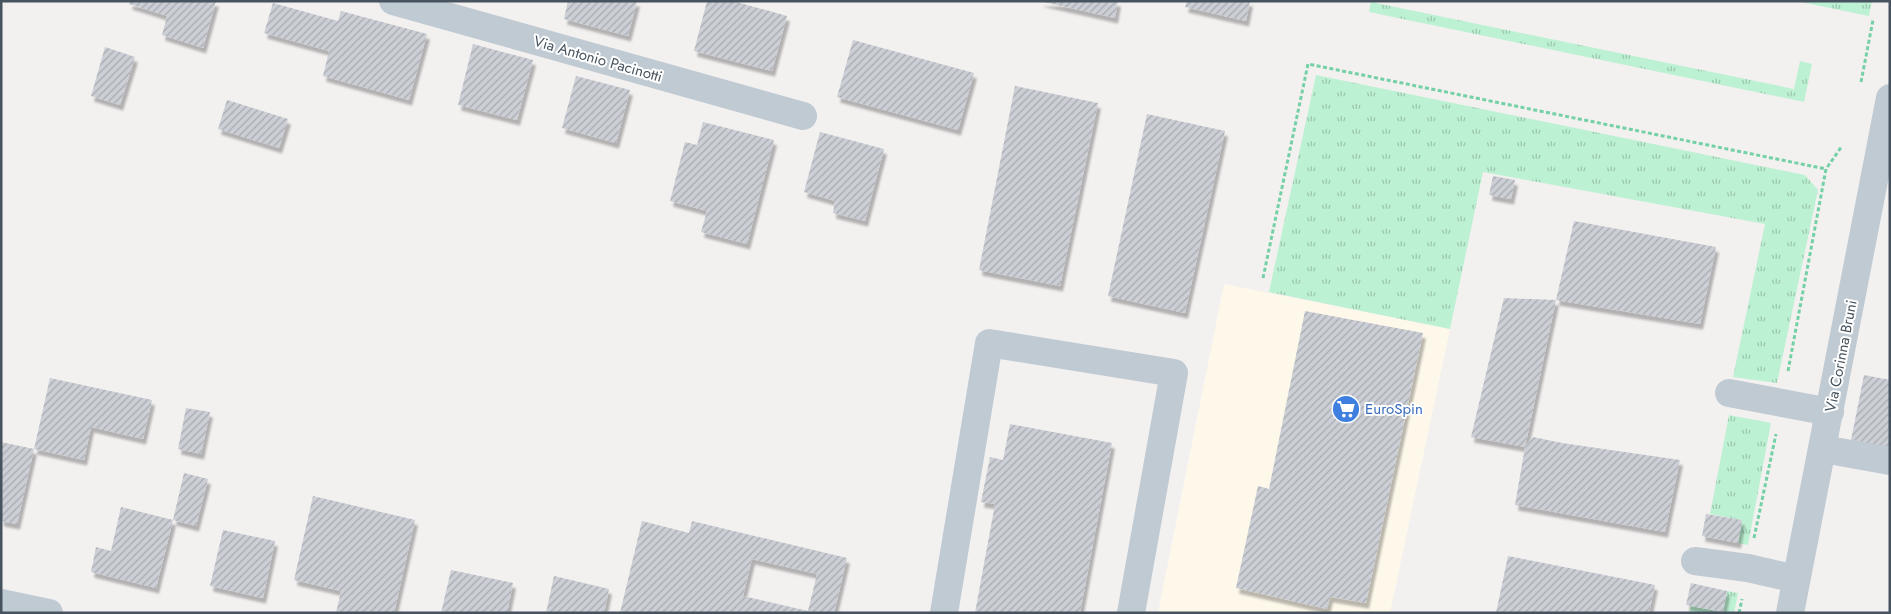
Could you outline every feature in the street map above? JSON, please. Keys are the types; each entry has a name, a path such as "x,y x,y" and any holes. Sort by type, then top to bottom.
{"street":[{"name":"Via Antonio Pacinotti","path":"394,1 803,116"},
{"name":"Via Corinna Bruni","path":"1790,613 1830,412 1852,332 1890,98"},
{"path":"944,613 989,343 1174,373 1131,613"},
{"path":"1730,393 1830,412"},
{"path":"1823,449 1890,461"},
{"path":"1695,561 1748,568 1796,580"},
{"path":"1,603 49,613"}],"path":[{"path":"1861,83 1873,20"},
{"path":"1263,278 1308,64 1826,169"},
{"path":"1788,372 1826,169 1842,146"},
{"path":"1753,544 1777,429"}],"shaded area":[{"path":"1224,284 1450,329 1390,613 1158,613"}],"green space":[{"path":"1796,1 1872,1 1869,16"},
{"path":"1371,2 1794,89 1800,61 1812,64 1804,102 1369,12"},
{"path":"1316,75 1805,175 1818,190 1777,383 1733,377 1765,224 1483,172 1450,329 1269,292"},
{"path":"1729,415 1771,423 1748,545 1738,543 1742,520 1710,514"},
{"path":"1727,591 1738,593 1734,613 1689,613 1691,606 1723,612"}],"building":[{"path":"130,1 216,1 203,48 162,35 167,16 129,4"},
{"path":"568,1 637,1 628,36 564,19"},
{"path":"707,1 733,1 787,16 772,71 694,51"},
{"path":"1039,1 1118,1 1115,18"},
{"path":"1187,1 1250,1 1246,21 1185,7"},
{"path":"273,3 338,21 341,11 427,34 409,100 323,76 329,51 264,33"},
{"path":"853,40 974,73 958,130 837,97"},
{"path":"473,44 533,60 517,120 458,105"},
{"path":"105,47 135,57 120,105 91,96"},
{"path":"576,76 630,90 616,143 562,128"},
{"path":"1015,86 1098,103 1060,286 979,270"},
{"path":"227,100 288,119 279,148 218,129"},
{"path":"1147,114 1225,131 1185,313 1108,296"},
{"path":"703,122 774,140 747,244 701,232 707,211 670,201 685,142 697,145"},
{"path":"820,132 884,149 865,221 833,213 835,201 804,192"},
{"path":"1493,176 1515,180 1511,199 1489,195"},
{"path":"1574,221 1716,247 1700,324 1556,300"},
{"path":"1504,298 1556,300 1525,447 1471,437"},
{"name":"EuroSpin","path":"1305,311 1423,333 1366,603 1330,597 1327,609 1236,588 1258,486 1269,489"},
{"path":"1864,375 1890,380 1890,447 1851,440"},
{"path":"50,378 152,400 143,439 91,427 84,460 34,449"},
{"path":"186,408 210,412 201,454 178,449"},
{"path":"1010,424 1112,443 1080,613 975,613 995,504 981,502 990,457 1003,460"},
{"path":"1533,437 1680,460 1665,532 1515,505 1525,447"},
{"path":"1,442 34,449 17,524 1,521"},
{"path":"184,473 208,479 196,526 173,520"},
{"path":"313,496 415,520 394,613 336,613 341,591 294,580"},
{"path":"121,507 173,520 156,588 91,572 96,547 111,551"},
{"path":"1706,514 1742,520 1738,543 1702,536"},
{"path":"642,521 689,533 692,521 847,558 834,613 620,613","holes":["752,559 817,574 808,611 743,596"]},
{"path":"223,530 275,541 263,598 210,586"},
{"path":"1508,556 1655,585 1649,613 1496,613"},
{"path":"451,570 513,583 507,613 441,613"},
{"path":"554,576 609,589 604,613 546,613"},
{"path":"1691,583 1727,591 1723,612 1686,605"}],"place":[{"name":"EuroSpin","path":"1346,409"}]}
